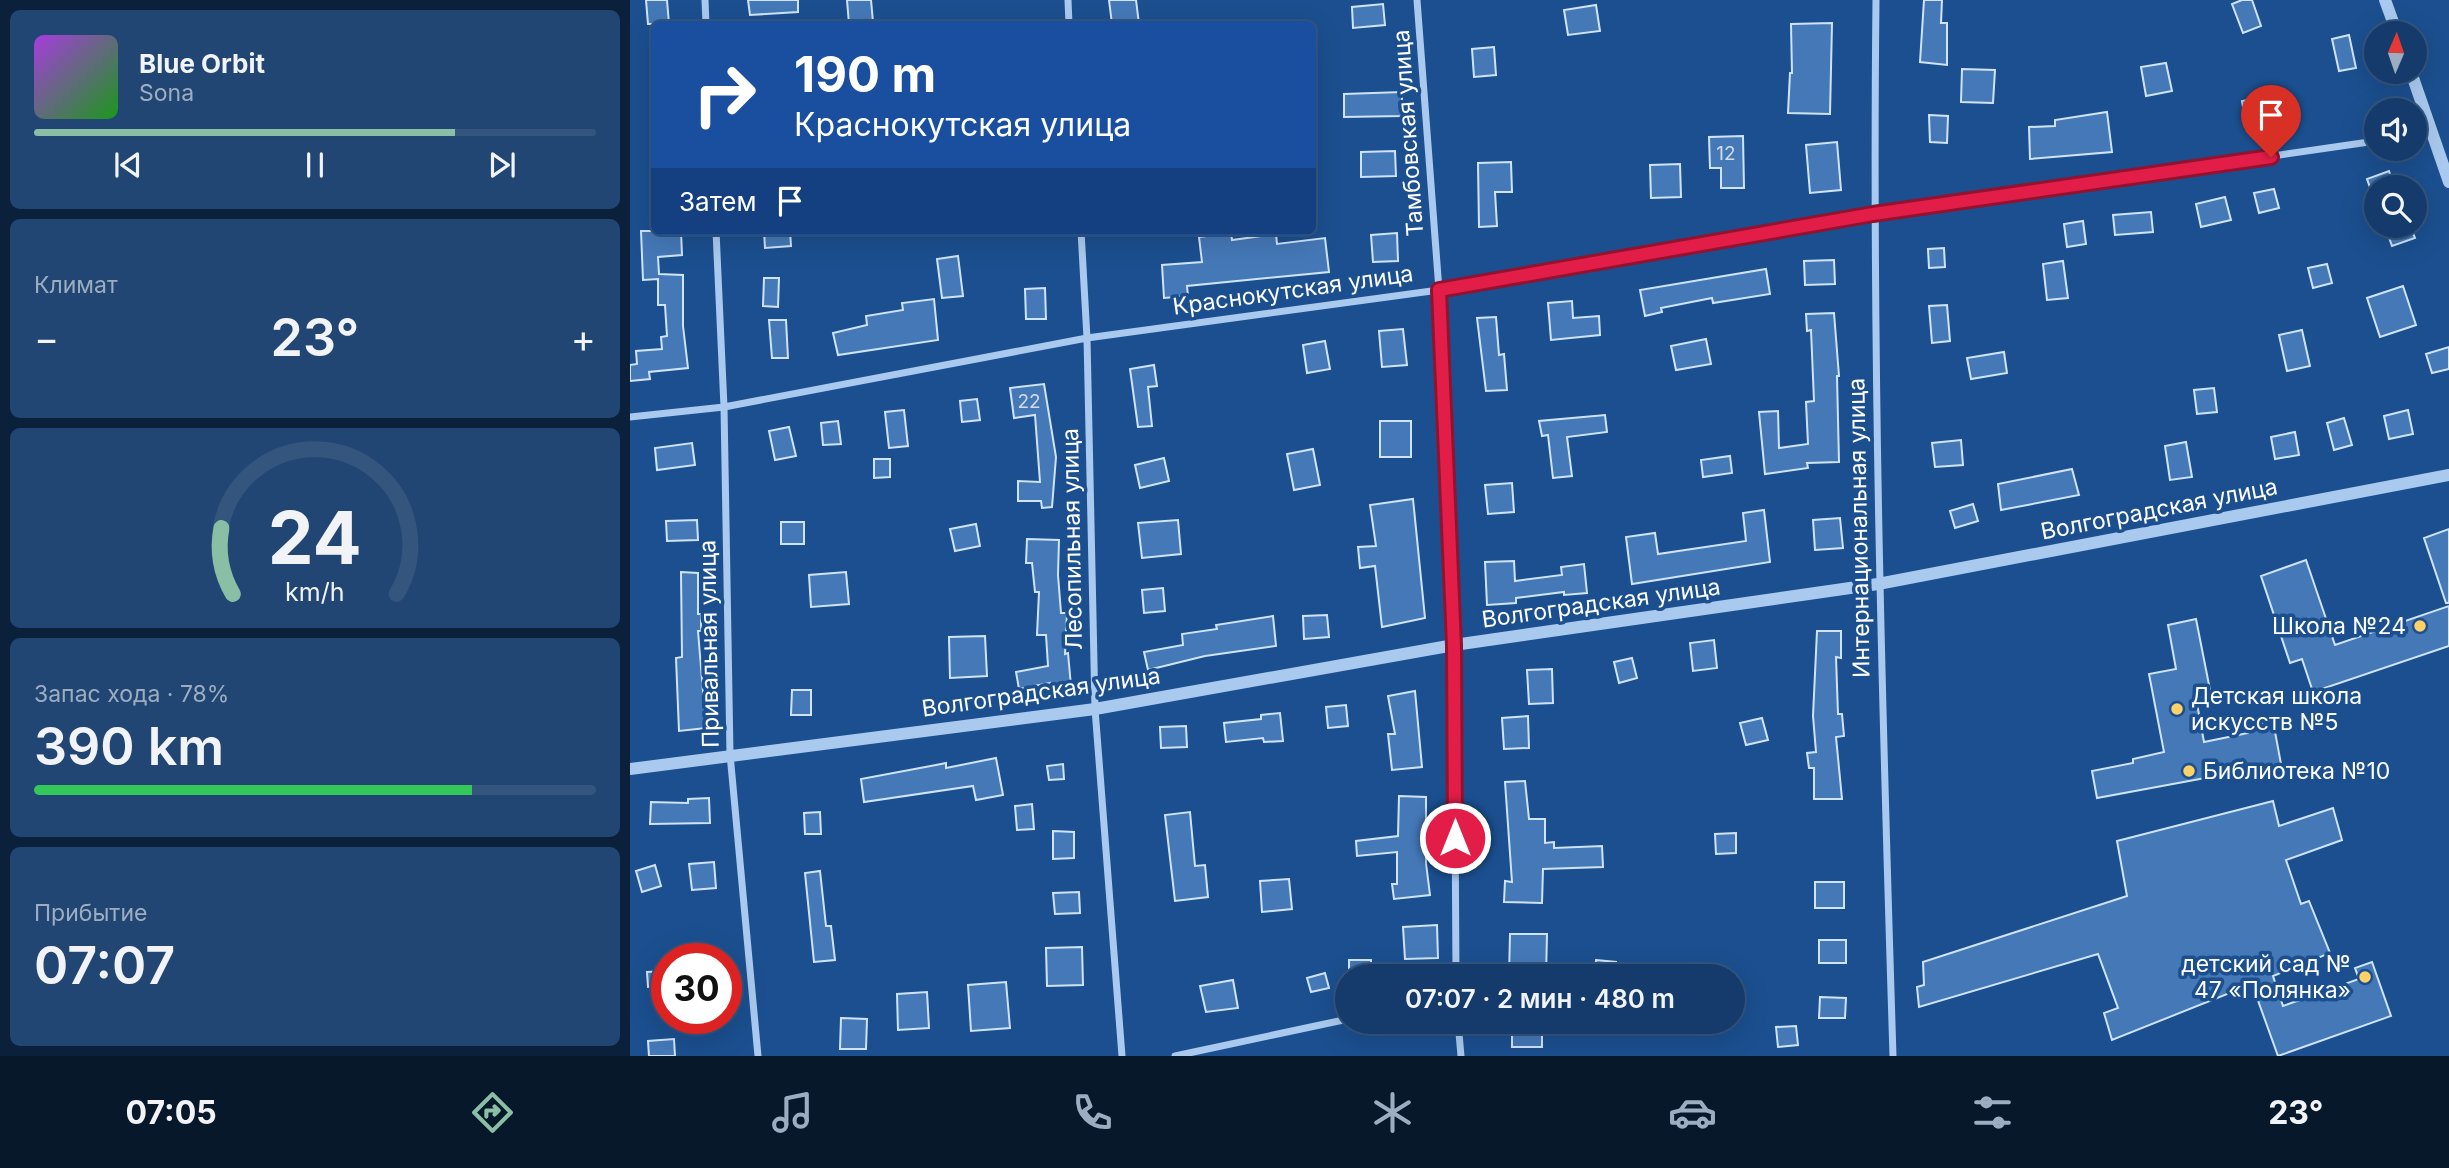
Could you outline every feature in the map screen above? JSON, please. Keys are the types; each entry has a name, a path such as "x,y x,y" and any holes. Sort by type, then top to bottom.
{"street":[{"path":"705,0 706,21"},
{"path":"1068,0 1069,21"},
{"name":"Тамбовская улица","path":"1418,0 1439,290 1454,645 1456,964"},
{"name":"Интернациональная улица","path":"1876,0 1873,214 1878,584 1893,1056"},
{"path":"2385,0 2393,21"},
{"path":"2415,84 2449,182"},
{"path":"2427,134 2433,133"},
{"name":"Краснокутская улица","path":"630,417 724,407 1087,338 1439,290 1873,214 2364,143"},
{"name":"Привальная улица","path":"716,235 724,407 730,754 758,1056"},
{"name":"Лесопильная улица","path":"1081,235 1087,338 1095,709 1122,1056"},
{"name":"Волгоградская улица","path":"630,769 1095,709 1454,645 1878,584 2449,475"},
{"path":"1175,1056 1335,1022"},
{"path":"1459,1034 1461,1056"}],"building":[{"path":"646,0 667,0 669,21 651,21 651,24 648,24"},
{"path":"748,0 798,0 798,12 750,15"},
{"path":"847,0 871,0 873,21 849,21"},
{"path":"1109,0 1136,0 1139,21 1112,21"},
{"path":"1924,0 1942,0 1941,23 1947,23 1947,65 1920,62"},
{"path":"2252,0 2261,26 2243,33 2232,4"},
{"path":"1383,4 1385,25 1353,28 1352,7"},
{"path":"1596,5 1600,31 1568,35 1564,10"},
{"path":"1832,23 1830,114 1788,113 1792,73 1791,24"},
{"path":"2349,35 2356,68 2339,71 2332,39"},
{"path":"1494,47 1496,75 1474,77 1472,49"},
{"path":"2166,63 2172,91 2146,96 2141,67"},
{"path":"1962,69 1995,70 1993,103 1961,102"},
{"path":"1402,92 1402,116 1344,117 1344,94"},
{"path":"2262,98 2267,128 2247,131 2242,101"},
{"path":"2107,112 2112,152 2030,159 2029,127 2055,126 2055,120"},
{"path":"1929,115 1948,116 1947,143 1930,142"},
{"path":"1743,136 1744,188 1721,188 1721,168 1710,168 1709,137"},
{"path":"1837,142 1841,190 1810,193 1806,145"},
{"path":"1395,151 1396,176 1361,177 1361,152"},
{"path":"1511,162 1512,192 1495,192 1497,226 1479,227 1478,163"},
{"path":"1680,164 1681,197 1651,198 1650,165"},
{"path":"2274,189 2279,208 2259,213 2254,193"},
{"path":"2225,197 2231,220 2201,227 2196,204"},
{"path":"2151,212 2153,232 2115,235 2113,215"},
{"path":"2083,221 2086,244 2067,247 2064,224"},
{"path":"641,231 651,231 651,235 681,235 682,255 658,257 659,274 683,275 683,326 688,368 649,372 650,379 630,381 630,365 637,364 636,351 662,349 661,337 667,336 665,305 658,305 658,279 643,280"},
{"path":"1397,233 1398,261 1373,262 1371,235"},
{"path":"764,235 790,235 791,246 765,248"},
{"path":"1231,235 1232,240 1276,235 1277,244 1325,238 1329,272 1187,286 1188,296 1164,298 1162,265 1202,262 1199,237"},
{"path":"2389,238 2415,238 2392,246"},
{"path":"1944,248 1945,267 1929,268 1928,249"},
{"path":"958,256 963,296 942,298 937,259"},
{"path":"1834,260 1835,284 1805,285 1804,261"},
{"path":"2063,261 2068,298 2047,300 2043,264"},
{"path":"2327,264 2332,283 2313,288 2308,268"},
{"path":"1766,269 1770,294 1713,303 1712,298 1661,308 1662,312 1645,316 1640,290"},
{"path":"764,278 779,278 778,307 763,306"},
{"path":"2403,286 2416,325 2380,337 2367,298"},
{"path":"1045,288 1046,319 1026,319 1025,289"},
{"path":"934,299 938,340 838,355 833,333 867,325 866,316 903,310 902,303"},
{"path":"1572,301 1573,318 1599,316 1600,335 1551,340 1548,303"},
{"path":"1947,305 1950,341 1932,343 1929,306"},
{"path":"1834,313 1839,376 1839,462 1807,463 1808,468 1765,474 1759,412 1778,411 1779,448 1808,444 1806,402 1814,401 1811,330 1807,331 1806,314"},
{"path":"1496,317 1499,355 1504,354 1507,390 1486,391 1477,318"},
{"path":"769,320 786,320 788,358 772,358"},
{"path":"1403,329 1407,365 1382,367 1379,331"},
{"path":"2302,330 2310,366 2287,371 2279,335"},
{"path":"1706,339 1711,364 1676,370 1671,346"},
{"path":"1325,341 1330,369 1307,373 1303,345"},
{"path":"2449,347 2449,369 2432,373 2426,354"},
{"path":"2004,352 2007,373 1971,379 1967,358"},
{"path":"1154,365 1157,386 1148,387 1152,426 1138,427 1130,369"},
{"path":"1044,384 1056,457 1052,507 1042,508 1041,501 1018,501 1018,481 1040,482 1035,415 1014,418 1010,388"},
{"path":"2214,388 2217,412 2197,414 2194,390"},
{"path":"977,399 980,420 962,422 960,401"},
{"path":"904,410 908,446 889,448 885,412"},
{"path":"2408,410 2413,434 2389,439 2384,416"},
{"path":"1605,415 1607,432 1567,437 1572,476 1553,478 1548,435 1542,436 1539,421"},
{"path":"2344,418 2352,445 2334,450 2327,423"},
{"path":"838,421 841,444 823,445 821,423"},
{"path":"1380,421 1411,421 1411,457 1380,457"},
{"path":"789,427 796,456 775,460 769,431"},
{"path":"2295,432 2299,455 2275,459 2271,437"},
{"path":"1961,440 1963,465 1935,467 1932,443"},
{"path":"2186,442 2192,477 2170,480 2165,446"},
{"path":"692,443 695,465 657,470 655,448"},
{"path":"1313,449 1320,485 1294,490 1287,454"},
{"path":"1730,456 1732,473 1703,477 1701,460"},
{"path":"1164,458 1169,481 1140,488 1135,465"},
{"path":"874,459 890,459 890,477 874,478"},
{"path":"2072,469 2079,495 2001,510 1998,484"},
{"path":"1512,483 1514,512 1488,514 1485,485"},
{"path":"1413,499 1425,618 1382,627 1375,566 1360,568 1358,547 1376,546 1370,505"},
{"path":"1973,504 1978,521 1955,528 1950,511"},
{"path":"1764,510 1770,562 1632,584 1626,537 1655,533 1658,554 1746,541 1743,513"},
{"path":"1840,518 1843,548 1815,550 1813,520"},
{"path":"697,520 698,540 667,541 666,521"},
{"path":"1178,520 1181,554 1142,558 1138,523"},
{"path":"781,522 804,522 804,544 781,544"},
{"path":"976,524 980,546 955,551 950,529"},
{"path":"2449,529 2449,603 2446,603 2424,538"},
{"path":"1027,539 1059,540 1061,613 1067,613 1065,654 1068,653 1071,686 1050,687 1050,683 1019,689 1016,672 1048,666 1046,635 1037,635 1039,592 1035,592 1032,563 1026,563"},
{"name":"Школа №24","path":"2306,560 2335,645 2449,606 2449,646 2313,692 2302,659 2290,663 2261,576"},
{"path":"1514,561 1515,581 1562,575 1561,567 1584,564 1587,593 1564,595 1564,592 1516,598 1516,603 1487,605 1485,562"},
{"path":"681,572 698,573 698,614 701,614 701,631 698,631 706,728 679,731 676,658 682,657"},
{"path":"846,572 849,604 811,607 809,575"},
{"path":"1163,588 1165,611 1144,613 1142,590"},
{"path":"1327,615 1329,637 1304,639 1303,616"},
{"path":"1273,616 1276,646 1205,656 1148,670 1144,652 1183,645 1182,634 1217,629 1216,625"},
{"name":"Детская школа искусств №5","path":"2196,619 2211,695 2196,698 2204,742 2248,733 2247,726 2273,721 2281,764 2097,798 2092,771 2133,763 2133,759 2164,752 2149,674 2176,669 2168,625"},
{"path":"1817,631 1841,631 1841,658 1836,657 1838,714 1842,714 1844,736 1836,737 1842,799 1814,799 1814,768 1809,768 1807,753 1816,752 1813,716"},
{"path":"985,636 987,676 950,678 949,637"},
{"path":"1714,640 1717,668 1693,671 1690,643"},
{"path":"1632,658 1637,678 1619,683 1614,662"},
{"path":"1552,669 1553,703 1529,704 1527,670"},
{"path":"792,690 811,690 811,715 791,715"},
{"path":"1415,691 1422,767 1392,770 1388,734 1395,734 1388,696"},
{"path":"1346,705 1348,726 1328,728 1326,707"},
{"path":"1280,713 1283,741 1264,742 1263,738 1226,742 1224,723 1261,719 1261,715"},
{"path":"1528,716 1529,748 1504,749 1502,718"},
{"path":"1762,718 1768,740 1746,745 1740,723"},
{"path":"1186,726 1187,747 1161,748 1160,727"},
{"path":"996,758 1003,795 976,800 973,786 864,802 861,779 946,763 946,768"},
{"path":"1063,764 1064,779 1049,780 1047,766"},
{"path":"1525,781 1529,819 1545,819 1545,843 1554,842 1554,848 1602,846 1603,867 1543,869 1542,903 1504,902 1505,881 1512,882 1505,782"},
{"path":"1399,796 1426,797 1426,863 1430,895 1394,899 1392,884 1397,884 1397,852 1357,856 1356,841 1398,836"},
{"path":"709,798 710,823 650,824 651,802 688,803 688,799"},
{"path":"2273,801 2279,826 2333,808 2342,840 2286,860 2301,904 2309,901 2330,953 2273,976 2283,1006 2359,979 2355,968 2372,962 2391,1016 2278,1056 2252,984 2112,1040 2104,1013 2118,1008 2098,954 1919,1007 1917,987 1924,985 1923,962 2127,896 2117,841"},
{"path":"1032,804 1034,829 1017,830 1015,806"},
{"path":"820,812 821,834 805,834 804,813"},
{"path":"1190,812 1195,866 1205,865 1208,897 1175,901 1165,815"},
{"path":"1053,831 1074,832 1074,858 1053,859"},
{"path":"1736,833 1736,853 1716,854 1715,834"},
{"path":"714,862 716,888 692,890 689,864"},
{"path":"655,865 661,886 642,892 636,871"},
{"path":"820,871 826,926 831,926 835,960 814,962 805,873"},
{"path":"1289,879 1292,909 1262,912 1260,881"},
{"path":"1815,882 1844,882 1844,908 1815,908"},
{"path":"1079,892 1080,913 1055,914 1053,893"},
{"path":"1437,925 1438,958 1405,959 1403,927"},
{"path":"1510,934 1547,934 1546,964 1509,964"},
{"path":"1819,940 1846,940 1846,963 1819,963"},
{"path":"1082,947 1083,985 1047,986 1046,948"},
{"path":"1349,960 1371,960 1371,964 1349,964"},
{"path":"1596,960 1616,962 1616,964 1596,964"},
{"path":"647,972 651,972 651,987 648,987"},
{"path":"1325,973 1329,988 1311,992 1307,978"},
{"path":"1233,980 1238,1008 1206,1012 1200,986"},
{"path":"1006,982 1010,1028 971,1031 968,985"},
{"path":"927,992 929,1028 898,1030 897,994"},
{"path":"1820,997 1846,998 1845,1018 1819,1018"},
{"path":"841,1018 867,1019 866,1049 840,1049"},
{"path":"1796,1026 1798,1045 1778,1047 1776,1027"},
{"path":"1512,1034 1542,1034 1542,1047 1512,1047"},
{"path":"674,1039 675,1056 649,1056 648,1041"}],"place":[{"name":"Школа №24","path":"2420,626"},
{"name":"Детская школа искусств №5","path":"2177,709"},
{"name":"Библиотека №10","path":"2189,771"},
{"name":"детский сад № 47 «Полянка»","path":"2365,977"}],"route":[{"path":"1455,838 1454,645 1439,290 1873,214 2271,157"}]}
